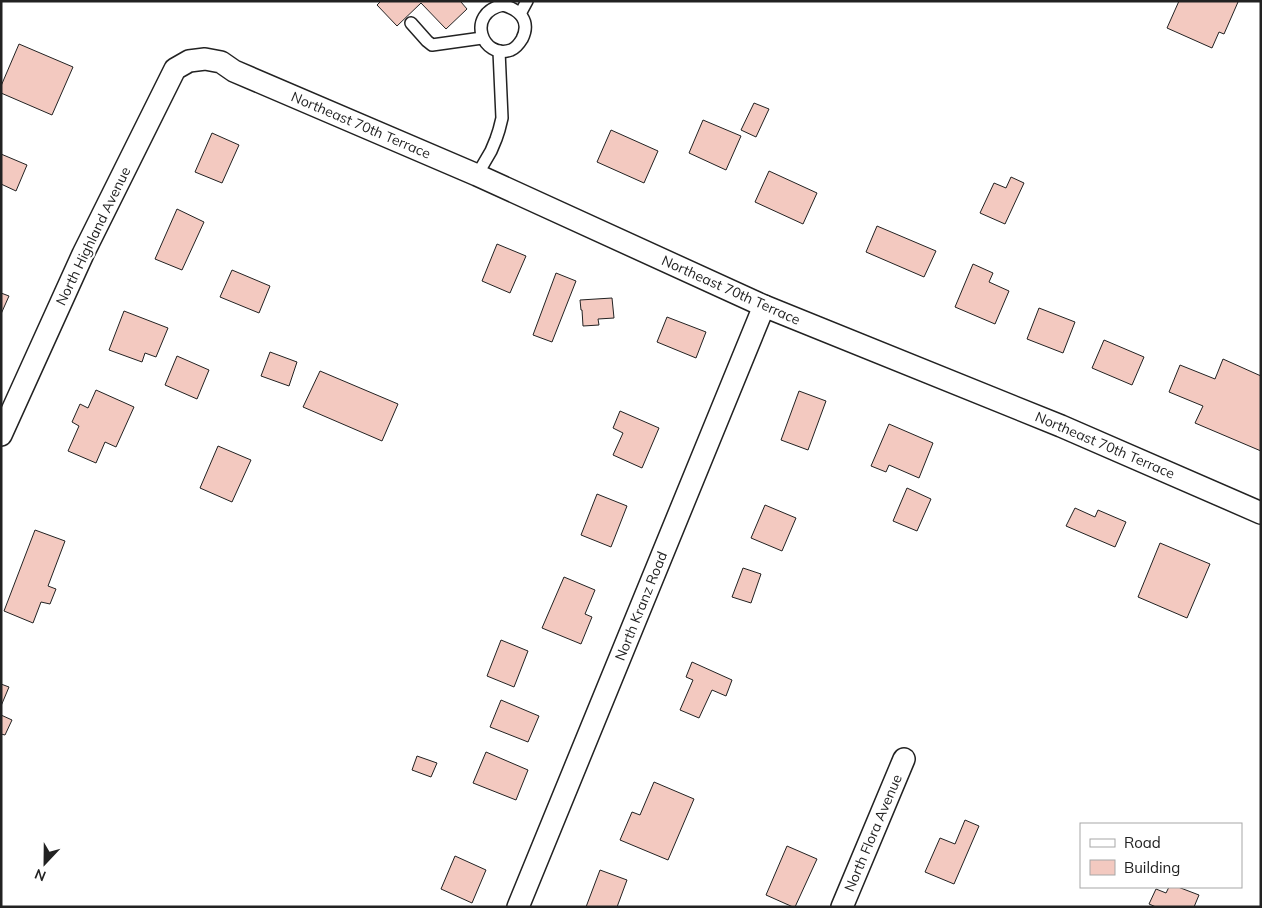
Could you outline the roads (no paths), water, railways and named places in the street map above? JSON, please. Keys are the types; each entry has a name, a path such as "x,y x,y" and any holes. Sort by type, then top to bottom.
{"street":[{"name":"Northeast 70th Terrace","path":"205,59 220,62 234,71 477,175 764,306 1061,426 1261,513"},
{"name":"North Highland Avenue","path":"1,435 83,254 175,69 189,61 205,59"},
{"name":"North Kranz Road","path":"518,907 764,306"},
{"name":"North Flora Avenue","path":"842,907 904,759"}],"lane":[{"path":"520,14 527,1"},
{"path":"503,5 520,14 524,22 525,32 514,49 499,51 492,48 482,38 480,28 482,20 487,12 494,7 503,5"},
{"path":"411,23 432,45 482,38"},
{"path":"477,175 496,139 502,118 499,51"}]}
